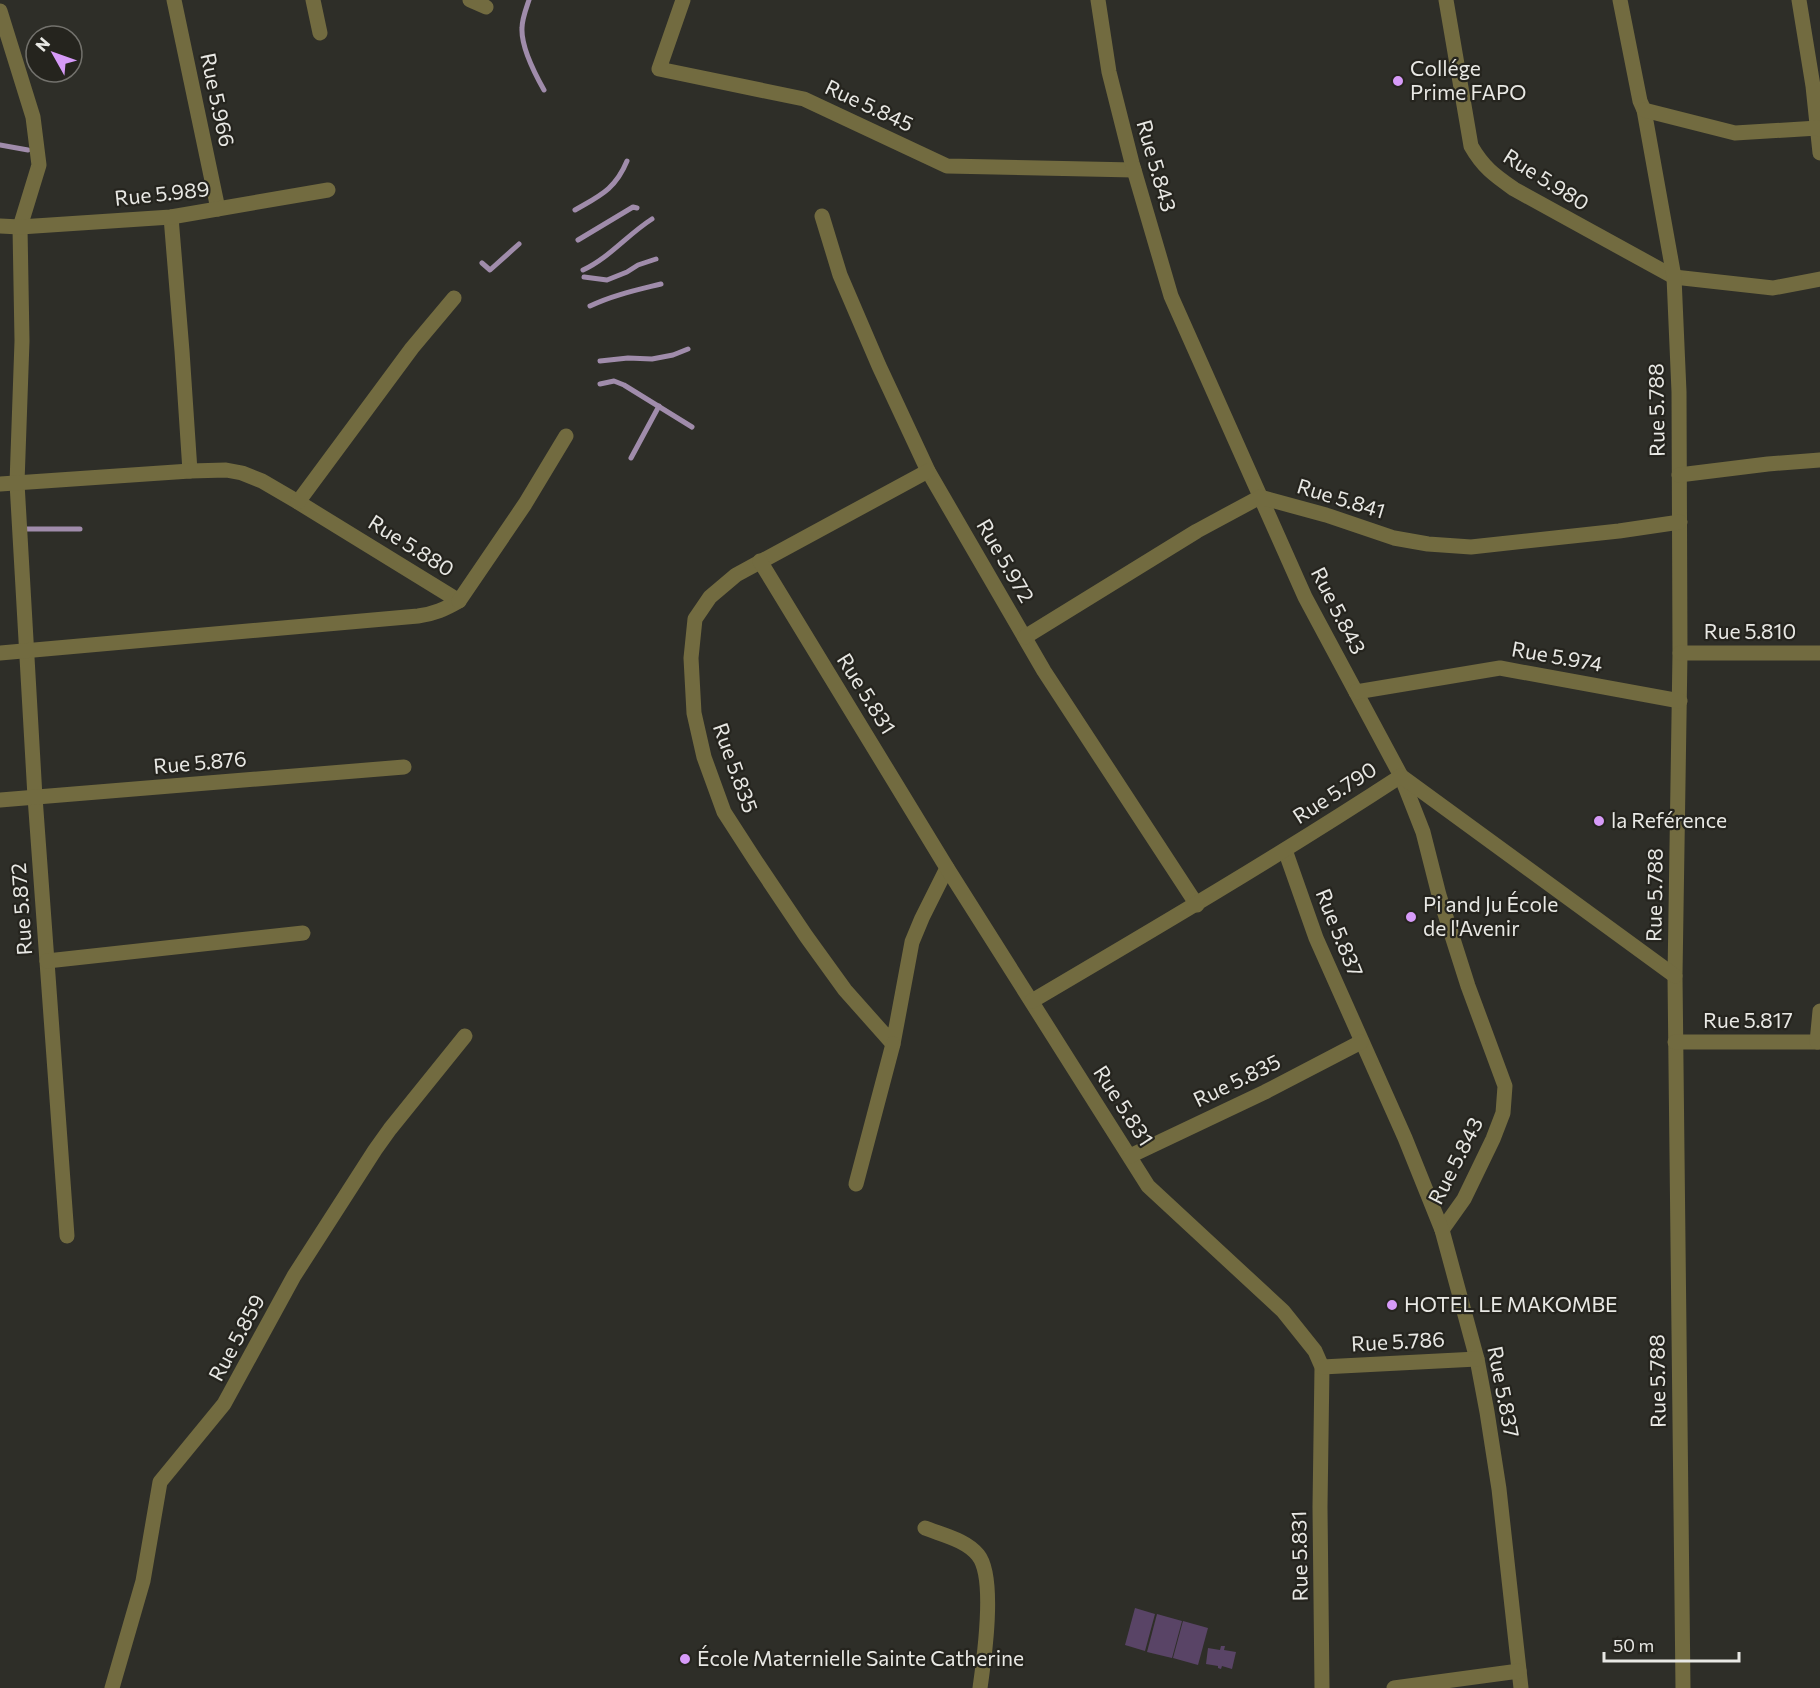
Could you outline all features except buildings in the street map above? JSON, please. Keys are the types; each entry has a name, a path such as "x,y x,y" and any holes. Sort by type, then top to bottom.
{"street":[{"name":"Rue 5.966","path":"174,0 218,209"},
{"path":"313,0 320,33"},
{"path":"470,0 486,7"},
{"name":"Rue 5.845","path":"683,0 659,69 804,99 947,166 1134,170"},
{"name":"Rue 5.843","path":"1098,0 1109,72 1134,170 1171,296 1305,597 1401,776 1423,832 1439,895 1468,986 1505,1086 1503,1113 1493,1139 1464,1199 1443,1230"},
{"name":"Rue 5.980","path":"1446,0 1471,146 1481,162 1495,176 1514,189 1674,277"},
{"name":"Rue 5.788","path":"1620,0 1640,101 1644,110 1674,277 1679,392 1680,701 1675,1042 1683,1688"},
{"path":"1799,0 1819,129 1820,153"},
{"name":"Rue 5.872","path":"0,11 33,117 39,165 20,227 22,341 17,483 35,797 67,1236"},
{"path":"1644,110 1736,133 1819,129"},
{"name":"Rue 5.989","path":"0,226 20,227 171,218 328,190"},
{"name":"Rue 5.972","path":"822,216 840,275 928,471 1044,670 1197,904"},
{"path":"171,218 190,471"},
{"path":"1674,277 1773,288 1820,279"},
{"path":"298,501 412,348 454,297"},
{"path":"459,601 525,504 566,436"},
{"path":"1679,475 1820,460"},
{"name":"Rue 5.880","path":"0,484 190,471 226,470 242,473 298,501 459,601 434,614 418,616 0,653"},
{"name":"Rue 5.835","path":"893,1044 845,990 806,936 724,812 704,757 694,713 691,658 695,619 710,597 736,575 928,471"},
{"path":"1025,637 1197,531 1260,497"},
{"name":"Rue 5.841","path":"1260,497 1326,515 1394,538 1428,544 1471,547 1680,522"},
{"name":"Rue 5.831","path":"760,561 947,868 1148,1186 1283,1311 1316,1350 1322,1367 1320,1507 1322,1688"},
{"name":"Rue 5.810","path":"1680,654 1820,652"},
{"name":"Rue 5.974","path":"1356,692 1500,668 1680,701"},
{"name":"Rue 5.876","path":"0,800 404,767"},
{"name":"Rue 5.790","path":"1032,1001 1197,904 1401,776 1675,976"},
{"name":"Rue 5.837","path":"1285,850 1316,938 1405,1138 1443,1230 1477,1359 1487,1413 1499,1489 1521,1688"},
{"path":"856,1184 893,1044 912,942 947,868"},
{"path":"47,961 303,933"},
{"path":"1818,1042 1820,1011"},
{"name":"Rue 5.859","path":"112,1688 143,1581 160,1482 224,1404 294,1276 380,1143 465,1036"},
{"name":"Rue 5.835","path":"1130,1156 1265,1092 1361,1042"},
{"name":"Rue 5.817","path":"1675,1042 1818,1042"},
{"name":"Rue 5.786","path":"1322,1367 1477,1359"},
{"path":"925,1528 968,1546 980,1556 985,1568 988,1589 984,1661 980,1688"},
{"path":"1394,1688 1519,1671"}],"shaded area":[{"path":"1135,1608 1155,1614 1145,1651 1125,1645"},
{"path":"1157,1614 1182,1621 1172,1658 1147,1652"},
{"path":"1183,1621 1208,1628 1198,1665 1173,1658"},
{"path":"1221,1646 1225,1646 1224,1650 1236,1652 1232,1669 1222,1666 1221,1669 1218,1666 1206,1664 1208,1648 1220,1650"}],"waterway":[{"path":"529,0 522,35 529,60 544,90"},
{"path":"0,145 28,150"},
{"path":"575,210 612,186 627,161"},
{"path":"578,240 633,207 637,208"},
{"path":"583,270 601,259 652,219"},
{"path":"482,263 490,270 519,244"},
{"path":"584,277 607,280 656,259"},
{"path":"590,306 616,296 661,284"},
{"path":"600,361 628,358 652,359 688,349"},
{"path":"600,384 614,381 624,385 692,427"},
{"path":"631,458 659,406"},
{"path":"25,529 80,529"}],"place":[{"name":"Collége Prime FAPO","path":"1398,81"},
{"name":"la Reférence","path":"1599,821"},
{"name":"Pi and Ju École de l'Avenir","path":"1411,917"},
{"name":"HOTEL LE MAKOMBE","path":"1392,1305"},
{"name":"École Maternielle Sainte Catherine","path":"685,1659"}]}
